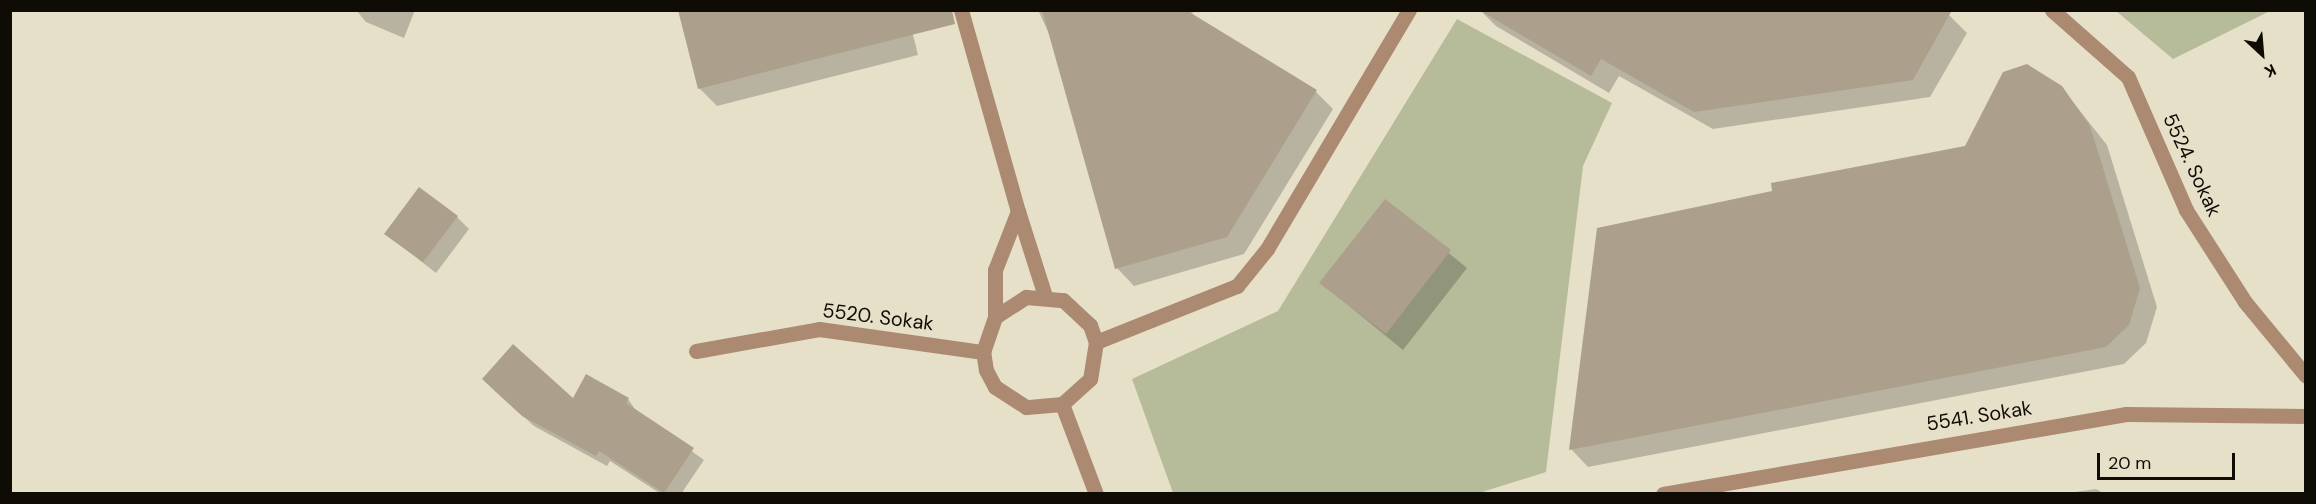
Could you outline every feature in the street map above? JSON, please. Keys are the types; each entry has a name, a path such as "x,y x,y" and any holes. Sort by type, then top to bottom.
{"street":[{"path":"962,10 1018,211 1045,296"},
{"path":"1096,342 1237,286 1267,249 1409,10"},
{"name":"5524. Sokak","path":"2052,10 2128,77 2186,210 2245,302 2306,376"},
{"path":"995,317 1026,297 1045,296 1078,310 1096,342 1090,379 1062,404 1026,407 1009,399 986,370 983,352 995,317 995,270 1018,211"},
{"name":"5520. Sokak","path":"696,351 819,329 983,352"},
{"path":"1062,404 1096,494"},
{"name":"5541. Sokak","path":"1663,494 2126,414 2306,416"}],"green space":[{"path":"2116,11 2270,11 2173,59"},
{"path":"1457,19 1612,103 1583,166 1546,472 1479,493 1173,493 1132,379 1278,311"}],"building":[{"path":"678,10 952,10 955,24 698,89"},
{"path":"1042,10 1186,10 1317,90 1227,237 1115,269"},
{"path":"1479,10 1952,10 1913,80 1694,112 1601,59 1591,76"},
{"path":"2027,64 2062,86 2090,126 2140,288 2129,325 2106,347 1569,450 1597,228 1772,191 1771,183 1965,146 2003,72"},
{"path":"419,187 458,216 423,262 384,234"},
{"path":"1385,199 1451,250 1386,334 1319,283"},
{"path":"513,344 573,398 586,374 629,398 626,403 694,448 664,493 599,451 596,456 522,416 482,379"}]}
